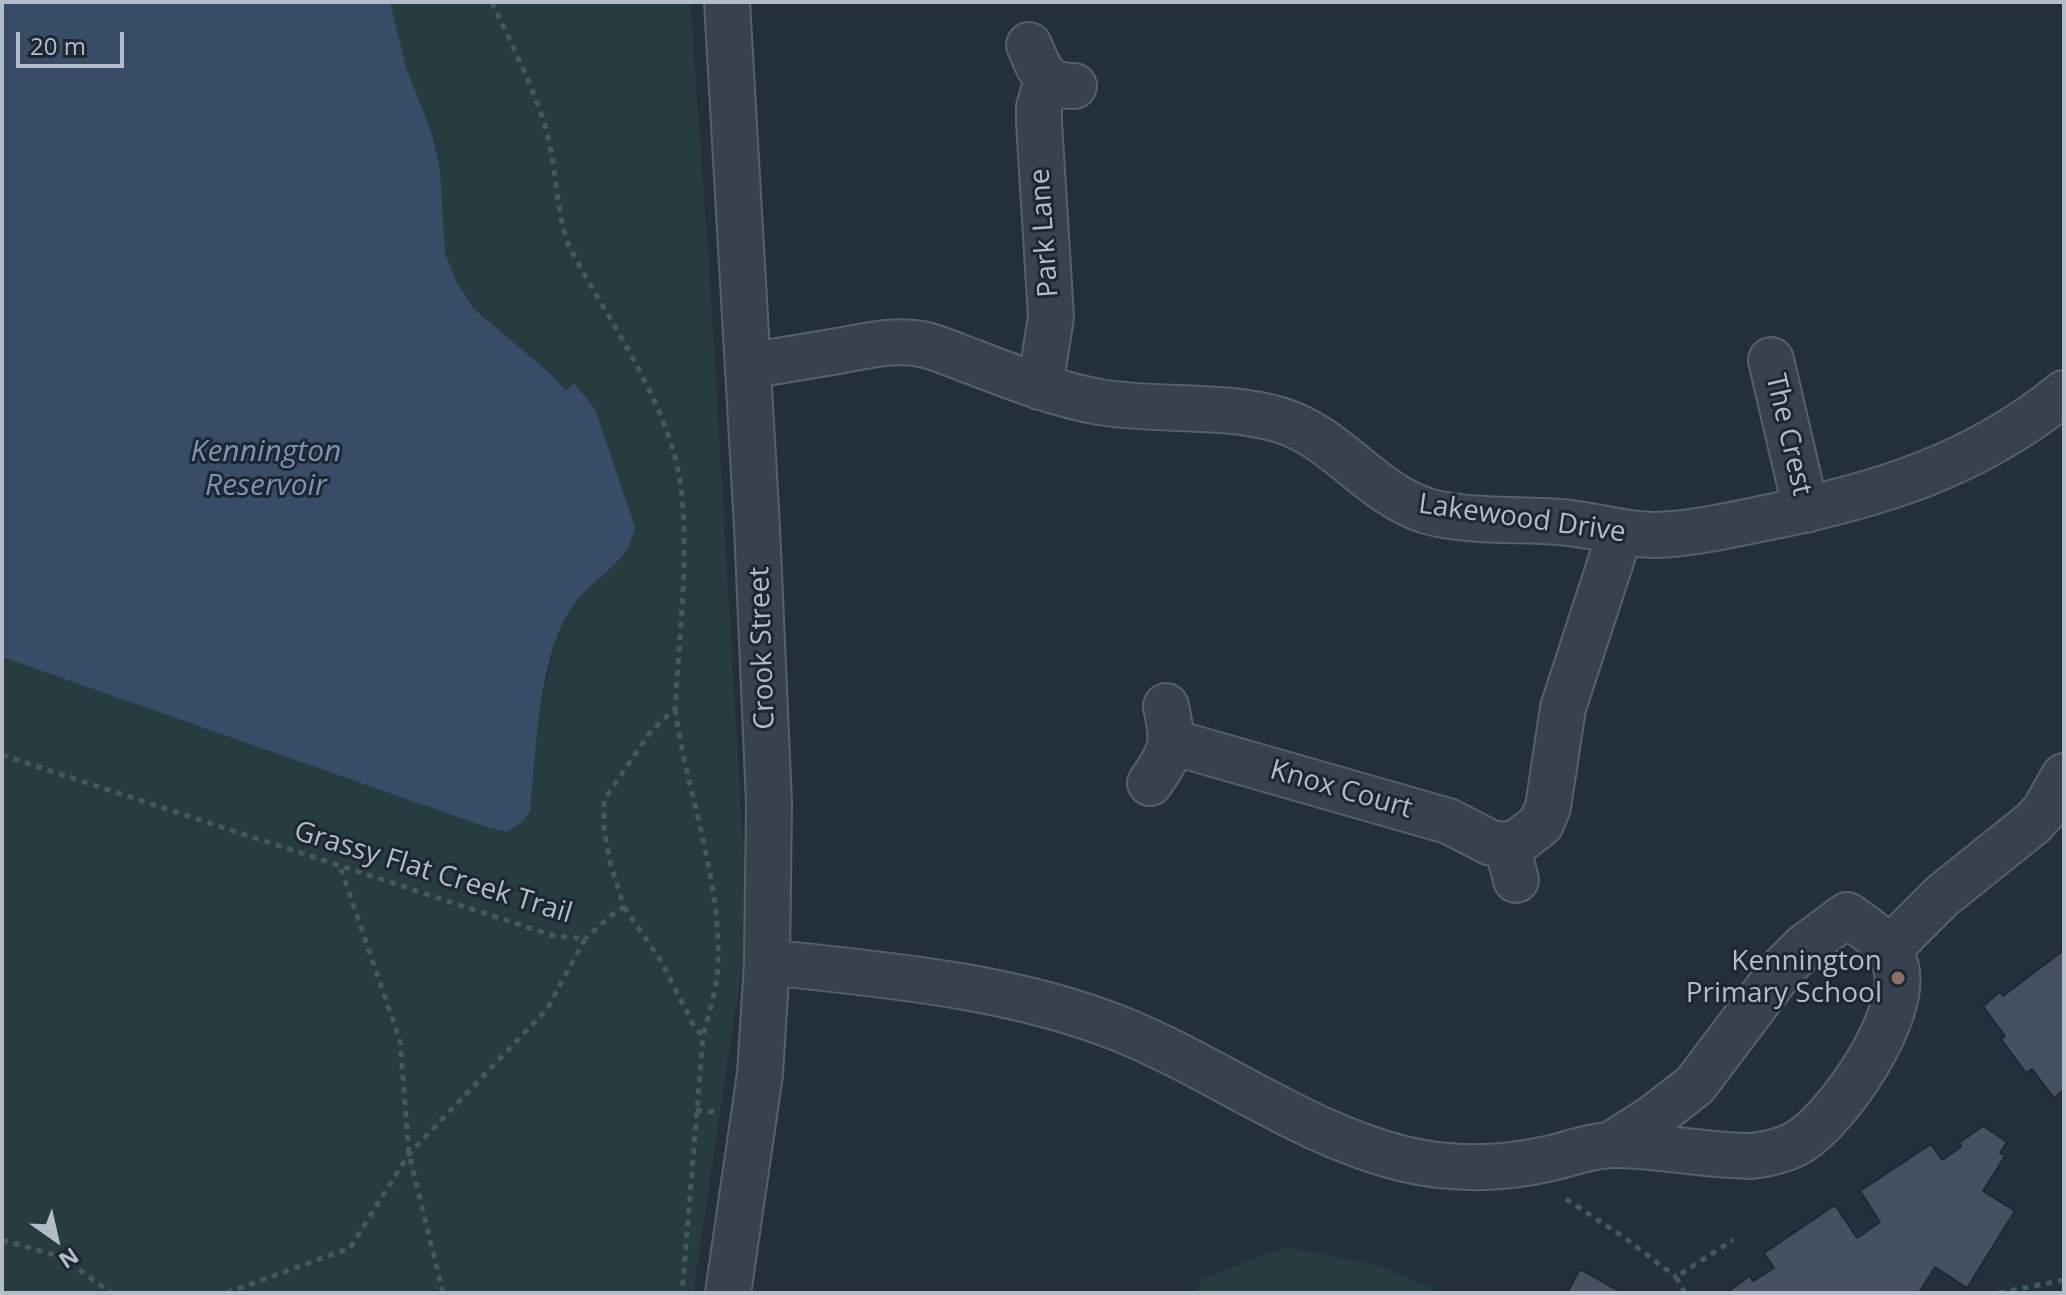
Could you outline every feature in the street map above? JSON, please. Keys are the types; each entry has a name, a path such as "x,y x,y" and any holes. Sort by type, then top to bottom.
{"street":[{"name":"Crook Street","path":"727,2 769,803 767,962 760,1074 728,1293"},
{"name":"Park Lane","path":"1040,387 1051,317 1039,107 1050,70"},
{"name":"Lakewood Drive","path":"748,366 884,343 924,344 1040,387 1101,402 1249,413 1279,420 1328,444 1405,503 1431,512 1577,523 1620,533 1686,533 1806,510 1892,488 1965,458 2036,415 2064,393"},
{"name":"The Crest","path":"1771,355 1806,510"},
{"name":"Knox Court","path":"1150,783 1165,761 1169,724 1448,821 1491,843 1512,862 1529,834 1541,824 1548,807 1563,708 1620,533"},
{"path":"1888,950 1942,896 2033,823 2044,811 2064,776"},
{"path":"767,962 999,993 1090,1018 1171,1053 1315,1126 1413,1161 1471,1169 1504,1166 1610,1145 1729,1156 1774,1153 1797,1143 1833,1112 1865,1065 1892,1012 1898,988 1896,967 1888,950 1878,938 1847,915 1835,923 1784,967 1695,1085 1654,1117 1610,1145"},
{"path":"1695,1085 1705,1121 1729,1156"}],"path":[{"path":"492,2 528,79 546,131 561,226 651,394 675,456 682,499 683,559 675,709 707,862 718,966 703,1037 682,1293"},
{"path":"675,709 651,731 604,800 606,841 624,907 661,961 694,1026 703,1037"},
{"name":"Grassy Flat Creek Trail","path":"2,755 551,935 585,939 547,1009 409,1154 350,1248 226,1293"},
{"path":"340,868 400,1041 409,1154 443,1293"},
{"path":"585,939 624,907"},
{"path":"1566,1199 1676,1277 1685,1293"},
{"path":"2,1240 62,1257 111,1293"},
{"path":"1676,1277 1733,1240"},
{"path":"1999,1293 2064,1280"}],"green space":[{"path":"390,2 690,2 710,282 748,925 693,1293 2,1293 2,657 486,827 539,714 555,642 566,615 579,594 606,570 618,480 595,409 575,384 566,391 552,375 474,309 455,279 445,253 440,169 432,134 407,71"},
{"path":"1285,1247 1378,1265 1442,1293 1193,1293 1205,1278"}],"water":[{"name":"Kennington Reservoir","path":"2,2 390,2 407,70 432,134 440,169 445,253 455,279 474,309 552,375 566,391 574,383 595,409 635,527 624,554 574,603 558,634 544,683 530,811 521,823 507,832 2,657"}],"building":[{"path":"2064,950 2064,1090 2054,1098 2032,1069 2026,1073 2001,1039 2005,1036 1983,1006 2000,992 2003,996"},
{"path":"1983,1126 2007,1142 2000,1153 2005,1156 1983,1191 2015,1211 1967,1288 1935,1267 1919,1293 1726,1293 1750,1276 1753,1281 1774,1268 1764,1253 1835,1205 1857,1238 1880,1222 1860,1191 1931,1144 1942,1160"},
{"path":"1580,1269 1622,1293 1567,1293"}],"place":[{"name":"Kennington Primary School","path":"1898,978"}]}
